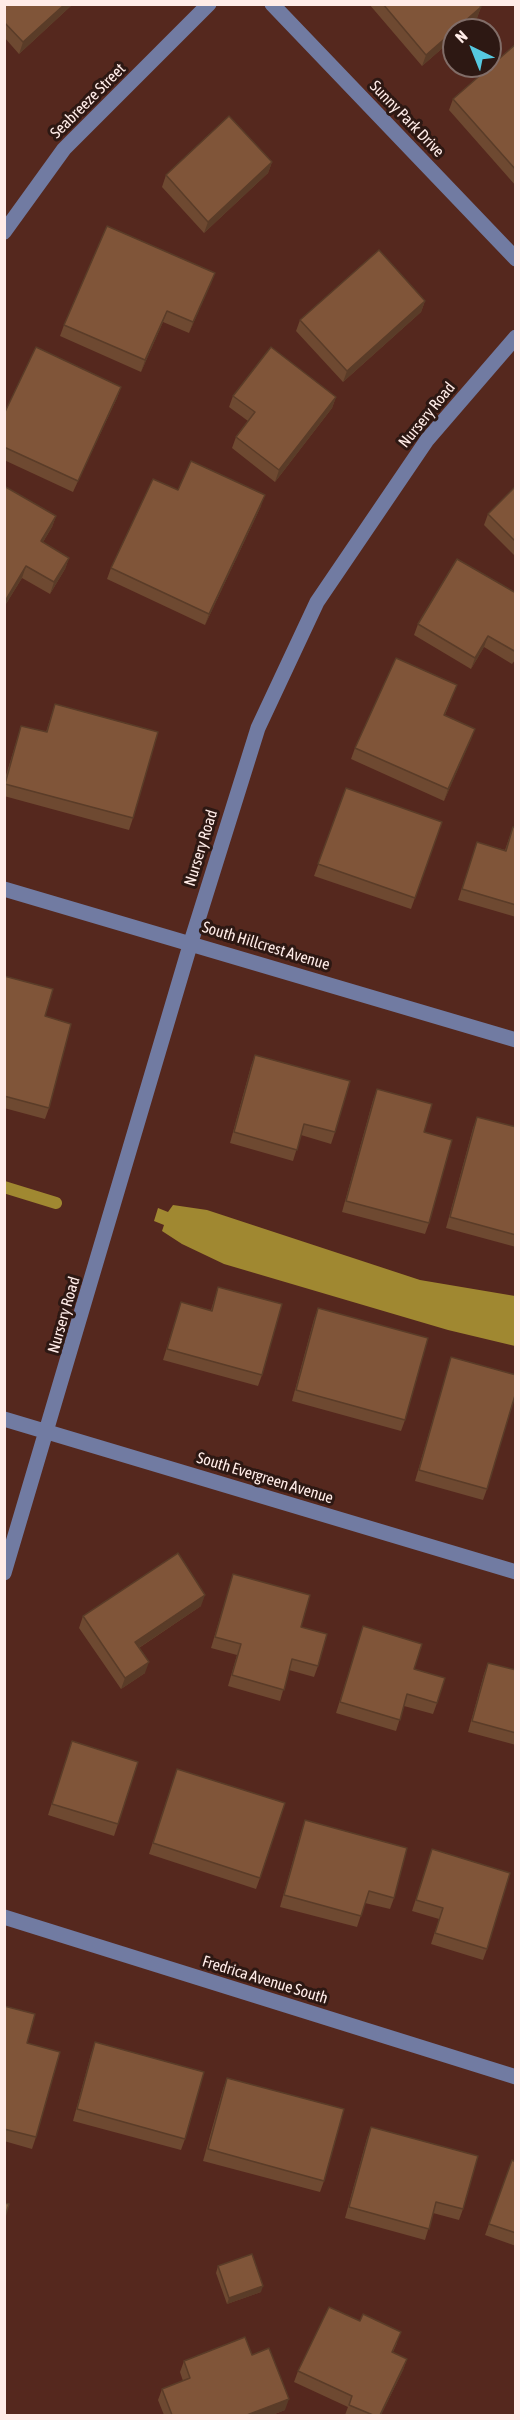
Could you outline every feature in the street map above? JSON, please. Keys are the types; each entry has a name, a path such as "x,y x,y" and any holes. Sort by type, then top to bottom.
{"street":[{"name":"Seabreeze Street","path":"4,232 64,149 209,4"},
{"name":"Sunny Park Drive","path":"272,4 516,259"},
{"name":"Nursery Road","path":"4,1574 48,1432 191,942 258,728 316,602 427,440 516,337"},
{"name":"South Hillcrest Avenue","path":"4,889 191,942 516,1040"},
{"name":"South Evergreen Avenue","path":"4,1419 516,1572"},
{"name":"Fredrica Avenue South","path":"4,1917 516,2077"}],"shaded area":[{"path":"173,1205 207,1210 420,1280 515,1296 515,1346 448,1330 224,1264 182,1244 162,1231 164,1225 154,1221 158,1208 168,1212"}],"building":[{"path":"4,4 65,4 23,42 4,22"},
{"path":"383,4 479,4 481,7 468,18 442,18 442,41 426,55"},
{"path":"516,44 516,170 453,99 477,78 502,78 502,56"},
{"path":"229,116 272,162 208,222 166,175"},
{"path":"107,226 215,273 193,322 167,311 145,360 64,325"},
{"path":"379,250 425,301 347,371 300,320"},
{"path":"36,347 121,387 78,481 4,447 4,414"},
{"path":"271,347 336,397 279,470 236,437 255,412 233,396"},
{"path":"191,461 265,495 209,614 111,568 153,479 178,490"},
{"path":"4,486 56,516 41,541 69,558 54,582 26,566 4,603"},
{"path":"516,486 516,542 488,514"},
{"path":"457,559 516,593 516,652 488,636 475,658 418,624"},
{"path":"396,658 457,685 444,715 475,729 448,789 355,748"},
{"path":"55,704 158,732 133,818 5,784 21,726 47,732"},
{"path":"346,788 442,822 415,898 318,864"},
{"path":"513,827 516,828 516,905 462,889 477,842 506,851"},
{"path":"4,976 53,989 45,1016 71,1024 49,1108 4,1096"},
{"path":"255,1055 350,1081 335,1132 304,1124 297,1150 234,1132"},
{"path":"377,1089 432,1104 424,1132 452,1140 429,1223 346,1201"},
{"path":"477,1117 516,1127 516,1235 450,1217"},
{"path":"218,1287 282,1304 262,1375 167,1349 181,1302 212,1311"},
{"path":"318,1308 428,1338 405,1420 296,1390"},
{"path":"451,1357 516,1375 516,1392 487,1489 419,1470"},
{"path":"178,1553 205,1595 135,1642 149,1662 125,1678 83,1616"},
{"path":"233,1574 310,1595 301,1627 327,1634 318,1666 292,1659 284,1690 232,1675 241,1644 215,1637"},
{"path":"363,1626 422,1644 414,1669 445,1678 437,1703 407,1694 400,1720 340,1702"},
{"path":"488,1663 516,1670 516,1733 472,1721"},
{"path":"72,1741 138,1762 118,1824 52,1804"},
{"path":"177,1769 285,1803 260,1878 153,1843"},
{"path":"305,1820 407,1848 394,1898 369,1891 361,1916 284,1895"},
{"path":"432,1849 510,1873 487,1949 435,1933 443,1908 416,1900"},
{"path":"4,2006 35,2014 27,2043 60,2052 36,2137 4,2129"},
{"path":"95,2042 204,2072 185,2139 77,2109"},
{"path":"227,2078 344,2109 324,2181 208,2149"},
{"path":"371,2127 478,2156 463,2209 436,2202 429,2229 349,2207"},
{"path":"512,2160 516,2162 516,2233 489,2224"},
{"path":"4,2203 9,2204 4,2220"},
{"path":"252,2254 263,2286 229,2298 218,2266"},
{"path":"329,2307 360,2321 363,2314 401,2332 392,2352 407,2359 380,2415 373,2415 349,2405 352,2396 298,2371"},
{"path":"245,2337 252,2355 269,2348 289,2399 247,2415 172,2415 162,2389 190,2378 184,2361"}],"waterway":[{"path":"4,1187 56,1203"}]}
